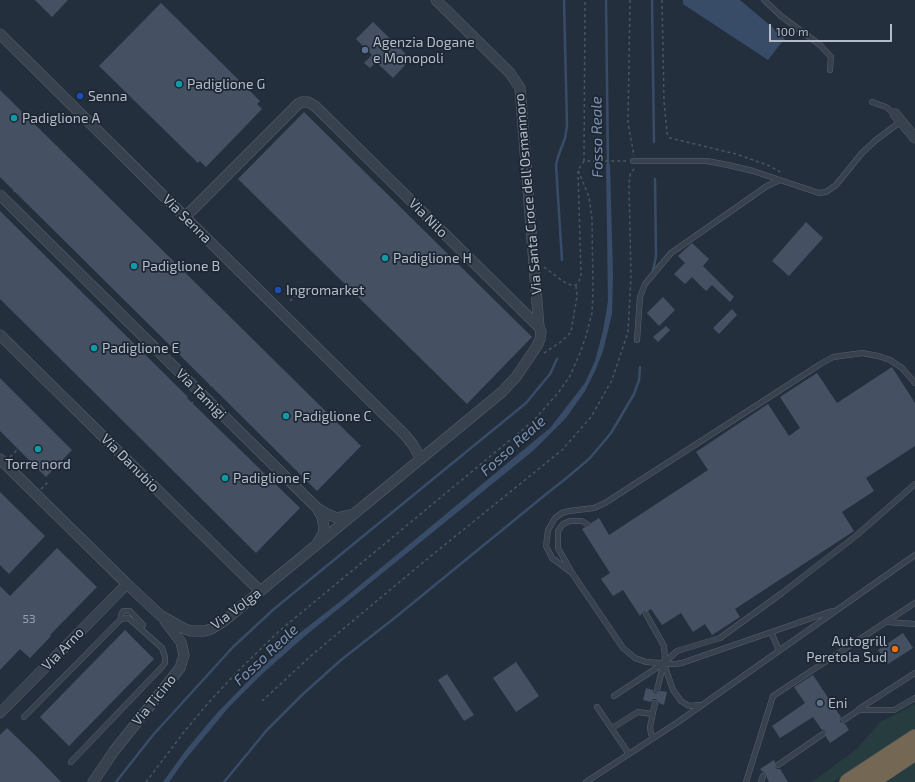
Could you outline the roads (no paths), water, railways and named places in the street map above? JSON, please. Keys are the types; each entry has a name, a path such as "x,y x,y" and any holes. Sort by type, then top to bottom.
{"highway":[{"path":"848,782 915,738"},
{"path":"870,782 915,752"}],"street":[{"name":"Via Santa Croce dell'Osmannoro","path":"436,0 510,73 520,88 539,327"},
{"name":"Via Senna","path":"0,34 405,435 413,444 421,459"},
{"name":"Via Nilo","path":"185,217 274,128 302,102 305,101 312,104 539,327"},
{"path":"898,118 915,138"},
{"name":"Via Tamigi","path":"0,195 317,508 325,514 338,518 343,518 354,513"},
{"path":"421,459 502,392 516,377 540,339 541,332 539,327"},
{"name":"Via Danubio","path":"0,335 260,591"},
{"name":"Via Volga","path":"1,463 160,615 185,629 192,631 204,631 211,629 224,620 421,459"},
{"name":"Via Tamigi","path":"314,546 320,539 324,528 322,516 317,508"},
{"name":"Via Arno","path":"0,713 127,584"},
{"name":"Via Ticino","path":"93,782 118,746 180,668 184,655 181,642 160,615"}],"lane":[{"path":"764,0 781,16 820,45 830,57 830,70"},
{"path":"635,161 707,162 728,165 753,171 818,193 826,192 836,185 862,153 898,118 886,107 872,102"},
{"path":"637,340 640,298 645,284 671,253 767,186 780,180"},
{"path":"572,574 552,558 546,546 548,530 555,518 562,513 594,508 605,503 833,357 862,353 878,356 890,360 902,368 915,383"},
{"path":"614,696 664,663 677,651 720,638 782,593 857,535 915,484"},
{"path":"587,524 570,521 563,524 558,531 558,548 572,574 626,652 640,660 675,664 682,663 839,608"},
{"path":"586,782 705,702 915,555"},
{"path":"746,782 773,696 915,603"},
{"path":"24,716 121,619 123,611 130,610 143,626"},
{"path":"646,614 664,646 665,658 657,690"},
{"path":"70,762 165,663 165,654 162,648 128,618 121,619"},
{"path":"887,622 915,624"},
{"path":"770,632 779,650"},
{"path":"664,663 673,690 684,704 694,706 705,702"},
{"path":"844,720 915,673"},
{"path":"859,710 894,710 915,698"},
{"path":"654,737 650,731 655,702"},
{"path":"597,707 629,754"},
{"path":"612,728 638,712 652,714"},
{"path":"778,765 823,734"},
{"path":"761,782 763,776"}],"water":[{"path":"683,0 740,0 785,38 768,60 683,4"},
{"path":"606,164 610,164 613,275 612,314 603,351 595,371 585,391 566,418 534,450 305,636 262,674 229,707 184,761 169,782 163,782 186,750 217,713 292,639 342,600 550,428 585,383 595,361 603,331 608,301"}],"waterway":[{"path":"562,260 556,165 565,138 567,126 564,0"},
{"name":"Fosso Reale","path":"606,0 608,167"},
{"path":"652,0 654,142"},
{"path":"653,271 656,256 655,179"},
{"path":"116,782 153,735 233,647 274,609 526,403 550,374 557,359"},
{"path":"224,782 267,730 303,694 341,660 590,458 611,433 634,394 639,380 640,367"}],"place":[{"name":"Agenzia Dogane e Monopoli","path":"365,50"},
{"name":"Padiglione G","path":"179,84"},
{"name":"Senna","path":"80,96"},
{"name":"Padiglione A","path":"14,118"},
{"name":"Padiglione H","path":"385,258"},
{"name":"Padiglione B","path":"134,266"},
{"name":"Ingromarket","path":"278,290"},
{"name":"Padiglione E","path":"94,348"},
{"name":"Padiglione C","path":"286,416"},
{"name":"Torre nord","path":"38,449"},
{"name":"Padiglione F","path":"225,478"},
{"name":"Autogrill Peretola Sud","path":"895,649"},
{"name":"Eni","path":"820,703"}]}
